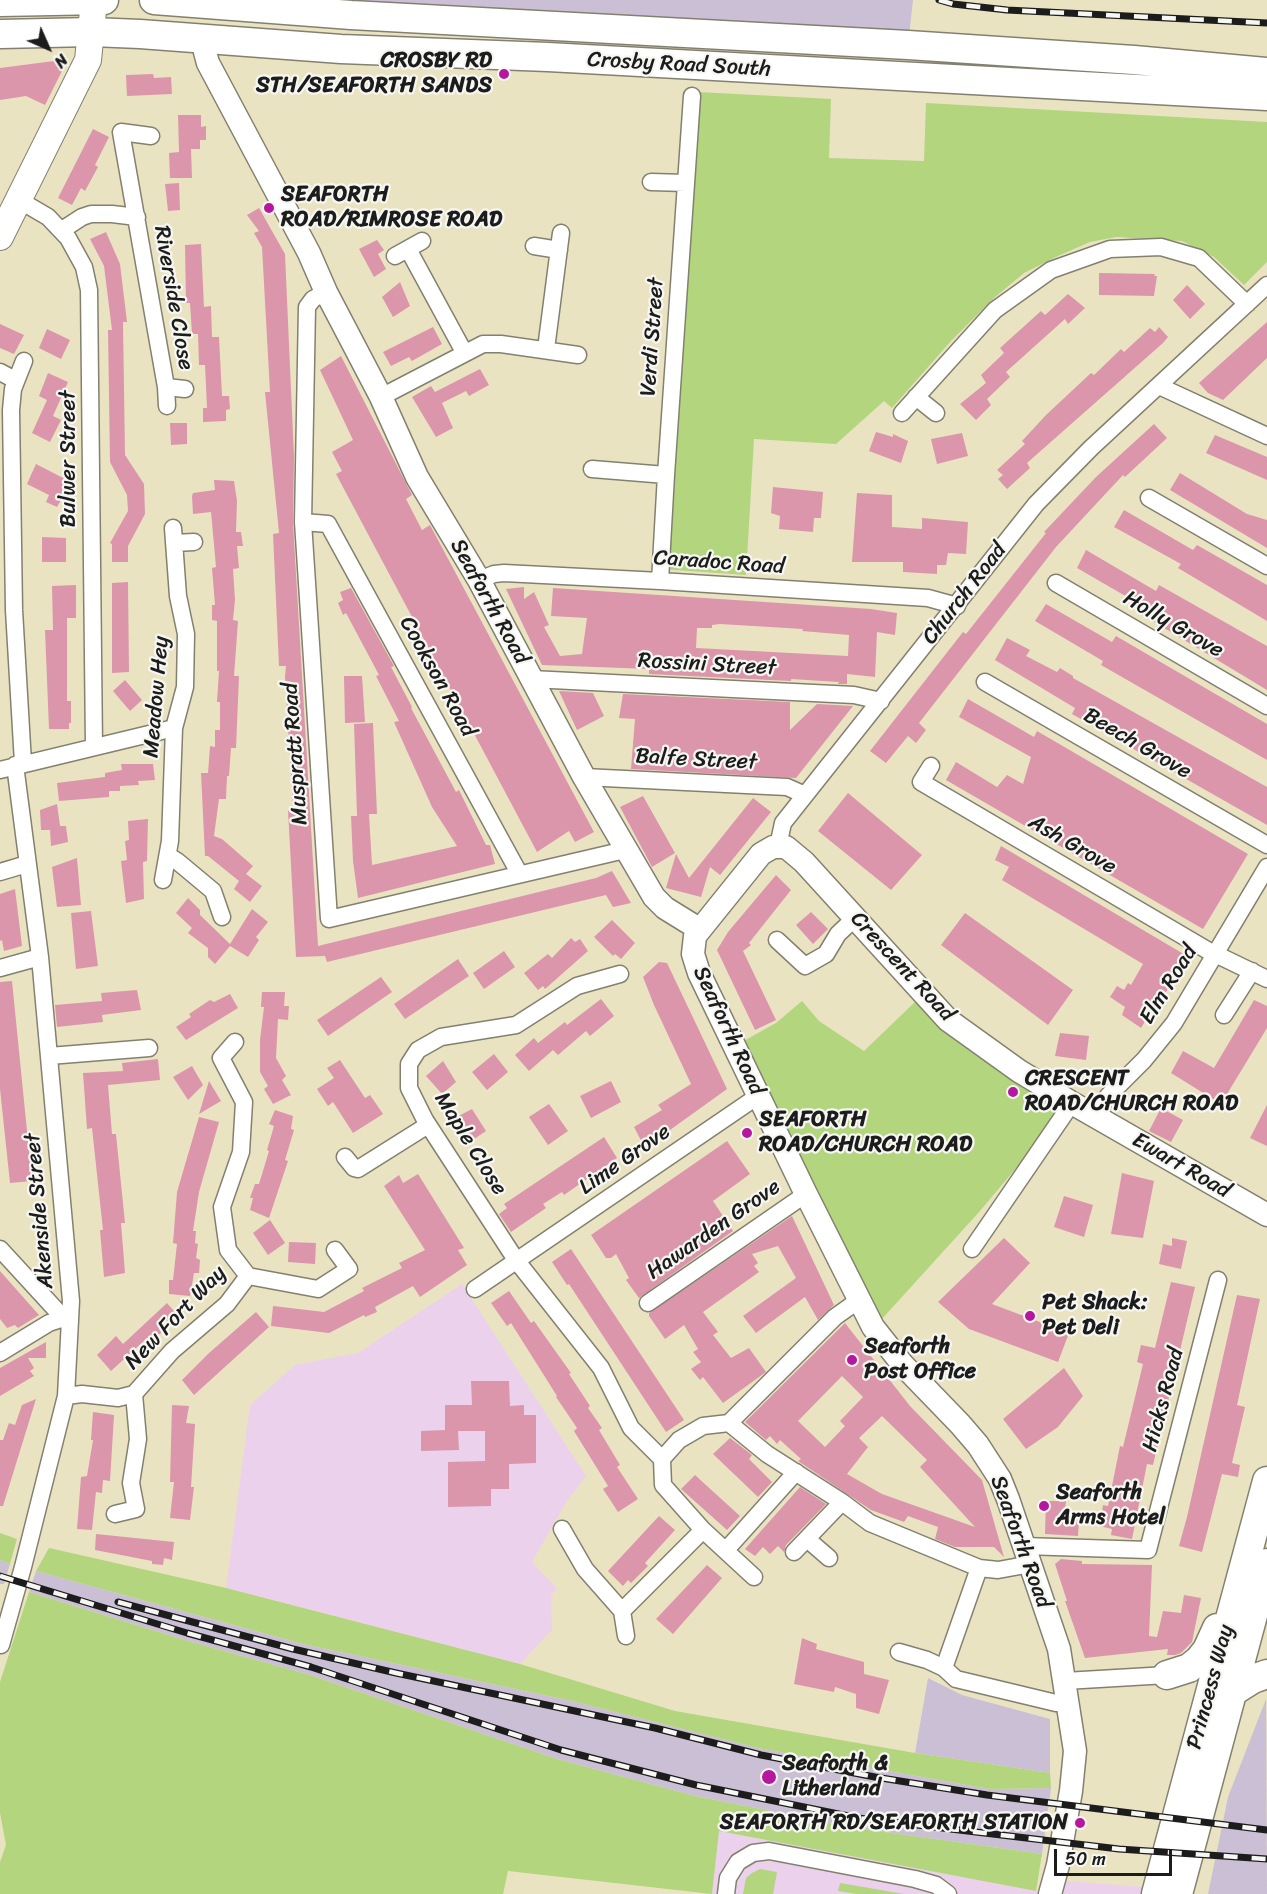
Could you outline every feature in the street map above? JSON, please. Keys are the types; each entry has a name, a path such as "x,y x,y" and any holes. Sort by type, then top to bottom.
{"highway":[{"path":"0,2 105,0"},
{"name":"Crosby Road South","path":"154,0 351,15 908,45 1134,60 1267,72"},
{"name":"Crosby Road South","path":"1,34 92,32 341,49 560,58 1267,96"},
{"path":"1134,60 1267,62"},
{"path":"1169,92 1267,101"},
{"name":"Princess Way","path":"1179,1894 1234,1691 1267,1481"},
{"name":"Princess Way","path":"1156,1894 1250,1587 1267,1563"},
{"path":"1250,1587 1267,1642"},
{"path":"1167,1675 1189,1668 1207,1650 1250,1587"},
{"path":"1234,1691 1253,1679 1267,1674"}],"main road":[{"path":"0,237 87,60 94,0"},
{"name":"Seaforth Road","path":"206,38 205,52 208,63 309,253 326,292 381,397 417,477 479,580 625,850 660,903 699,929 693,944 695,963 758,1096 873,1327 960,1424 1000,1479 1059,1649 1075,1751 1065,1826 1050,1894"},
{"path":"699,929 755,860 766,850 778,846"},
{"name":"Crescent Road","path":"778,846 786,847 796,854 948,1020 1019,1071 1095,1117"},
{"name":"Ewart Road","path":"1095,1117 1267,1215"}],"street":[{"name":"Verdi Street","path":"660,581 692,96"},
{"name":"Riverside Close","path":"151,136 121,132 166,387 167,406"},
{"path":"651,182 686,183"},
{"name":"Bulwer Street","path":"19,200 40,211 62,231 73,246 84,267 90,302 94,747"},
{"name":"Riverside Close","path":"62,231 75,221 91,214 136,217"},
{"path":"534,246 560,241 546,350"},
{"path":"902,413 995,310 1051,270 1110,249 1161,247 1199,258 1247,303"},
{"path":"408,249 464,352"},
{"name":"Church Road","path":"778,846 783,823 1022,521 1051,488 1267,285"},
{"name":"Muspratt Road","path":"326,292 313,299 307,307 303,522 329,919 625,850"},
{"path":"381,397 464,352 488,343 578,355"},
{"name":"Akenside Street","path":"1,1645 66,1396 66,1321 71,1301 39,957 13,766 7,610 6,490 15,380 24,361"},
{"path":"0,372 15,380"},
{"path":"1159,386 1267,436"},
{"name":"Riverside Close","path":"166,387 185,389"},
{"path":"916,397 936,413"},
{"path":"592,469 666,475"},
{"path":"1149,497 1267,566"},
{"name":"Cookson Road","path":"303,522 328,524 519,873"},
{"name":"Meadow Hey","path":"163,880 169,856 174,728 185,687 186,634 178,596 173,536 194,542"},
{"name":"Caradoc Road","path":"479,580 504,573 660,581 928,598 957,606"},
{"name":"Holly Grove","path":"1056,583 1267,706"},
{"name":"Rossini Street","path":"531,679 854,695 881,701"},
{"name":"Beech Grove","path":"985,682 1267,845"},
{"path":"13,766 174,728"},
{"name":"Ash Grove","path":"931,766 921,782 1215,953"},
{"name":"Balfe Street","path":"584,777 788,787 806,795"},
{"path":"169,856 213,891 222,916"},
{"path":"0,873 27,864"},
{"name":"Elm Road","path":"1095,1117 1113,1090 1134,1071 1165,1035 1267,867"},
{"path":"777,940 805,966 826,954 838,934 856,917"},
{"path":"1215,953 1260,975 1224,1014"},
{"path":"0,968 39,957"},
{"name":"Maple Close","path":"516,1260 428,1125 409,1088 409,1064 418,1050 441,1037 516,1025 577,986 620,974"},
{"name":"New Fort Way","path":"235,1042 221,1058 244,1102 241,1152 222,1207 228,1250 248,1276 318,1289 349,1269 335,1250"},
{"path":"49,1056 149,1048"},
{"name":"Lime Grove","path":"475,1289 758,1096"},
{"path":"972,1249 1072,1103"},
{"path":"345,1157 354,1168 358,1169 428,1125"},
{"name":"Hawarden Grove","path":"648,1303 806,1194"},
{"path":"0,1249 66,1321"},
{"path":"516,1260 601,1368 631,1428 662,1459 663,1485 703,1530 754,1577"},
{"name":"New Fort Way","path":"66,1396 82,1394 118,1398 134,1394 172,1351 227,1304 248,1276"},
{"name":"Hicks Road","path":"1027,1555 1148,1550 1218,1280"},
{"path":"662,1459 680,1440 703,1426 729,1424 835,1317 859,1300"},
{"path":"0,1353 49,1323 66,1321"},
{"path":"115,1514 136,1509 131,1483 138,1438 134,1394"},
{"path":"729,1424 767,1454 842,1502 870,1523 979,1568 998,1569 1027,1555"},
{"path":"726,1550 796,1472"},
{"path":"794,1552 842,1502"},
{"path":"562,1529 585,1569 622,1611 626,1636"},
{"path":"622,1611 703,1530"},
{"path":"807,1539 829,1558"},
{"path":"944,1668 979,1568"},
{"path":"898,1652 927,1660 944,1668 956,1679 1056,1703 1066,1690 1167,1675"},
{"path":"726,1894 728,1878 738,1862 753,1853 769,1851 915,1879 936,1885 948,1894"}],"shaded area":[{"path":"154,0 913,0 908,45"},
{"path":"462,1284 586,1476 567,1501 532,1562 557,1589 551,1595 552,1630 520,1664 226,1588 250,1405 295,1365 358,1353"},
{"path":"0,1560 10,1564 4,1584 0,1584"},
{"path":"36,1571 303,1644 572,1701 758,1748 990,1789 1051,1788 1042,1854 856,1828 695,1796 557,1759 310,1675 188,1641 29,1592"},
{"path":"928,1678 962,1695 1050,1719 1050,1773 915,1753"},
{"path":"1266,1699 1267,1894 1208,1894 1228,1797"},
{"path":"719,1831 1036,1891 1048,1894 712,1894"},
{"path":"1054,1880 1158,1888 1156,1894 1050,1894"}],"green space":[{"path":"698,92 831,99 829,158 924,161 926,103 1267,122 1267,262 1244,285 1214,257 1182,241 1116,237 1090,242 1024,273 994,298 951,341 892,408 884,401 836,444 754,439 746,575 661,569"},
{"path":"802,1001 819,1021 864,1051 916,1001 1063,1109 980,1211 881,1320 740,1043 776,1023"},
{"path":"0,1533 17,1539 10,1564 0,1560"},
{"path":"49,1548 226,1588 520,1664 675,1711 915,1753 1050,1773 1051,1788 990,1789 758,1748 572,1701 303,1644 36,1571"},
{"path":"29,1592 188,1641 310,1675 557,1759 695,1796 856,1828 1042,1854 1036,1891 719,1831 712,1894 508,1871 503,1894 0,1894 0,1862 6,1845 0,1813 0,1682"},
{"path":"760,1869 777,1872 773,1894 743,1894 746,1878"},
{"path":"840,1883 904,1894 857,1894 838,1891"}],"building":[{"path":"54,61 61,64 62,71 45,105 26,96 0,100 0,68"},
{"path":"153,74 154,78 171,77 172,94 127,96 126,75"},
{"path":"178,115 201,115 201,127 206,126 206,140 200,140 200,149 191,149 192,178 170,178 169,153 179,152"},
{"path":"93,129 109,137 95,165 98,167 85,191 81,188 72,205 58,198"},
{"path":"179,183 180,210 168,211 165,184"},
{"path":"259,208 285,254 294,457 293,523 318,946 596,878 612,871 631,903 613,907 606,895 327,962 325,956 296,957 288,810 293,810 286,666 279,666 273,534 279,533 265,392 270,392 262,247 254,233 259,231 247,215"},
{"path":"106,232 120,264 127,322 123,322 125,455 144,484 145,514 128,546 128,562 112,562 112,544 110,543 128,511 127,495 110,462 108,330 112,330 104,266 90,239"},
{"path":"377,240 384,250 378,254 386,269 374,277 359,249"},
{"path":"201,244 204,307 211,306 212,337 219,337 222,396 229,396 230,409 226,410 226,421 203,422 203,408 207,408 205,365 199,365 198,334 192,334 190,303 186,303 185,245"},
{"path":"1099,273 1155,274 1154,276 1157,276 1154,296 1099,295"},
{"path":"400,282 410,306 393,317 382,297"},
{"path":"1187,285 1205,304 1190,319 1173,300"},
{"path":"1068,294 1085,308 1068,324 1065,319 1006,372 1010,377 987,399 991,405 976,420 960,404 986,383 981,375 1004,353 1000,348 1041,311 1045,315"},
{"path":"1267,322 1267,358 1223,400 1208,393 1199,383"},
{"path":"0,324 24,335 14,354 0,348"},
{"path":"433,327 442,344 412,361 409,357 391,366 383,352"},
{"path":"1159,327 1168,337 1163,343 1027,463 1030,468 1007,489 998,479 1003,475 997,470 1025,444 1022,441 1046,415 1091,373 1094,375 1121,349 1124,352 1150,328 1155,332"},
{"path":"47,329 70,340 61,359 39,348"},
{"path":"341,356 412,495 406,499 422,530 430,525 594,832 575,842 569,831 537,852 336,474 342,471 332,452 353,440 320,370"},
{"path":"480,369 489,385 469,396 466,391 442,403 453,428 436,437 412,397 431,386 435,392"},
{"path":"48,373 68,382 53,416 61,420 50,442 32,433 47,400 39,396"},
{"path":"170,423 187,423 187,444 171,445"},
{"path":"1154,424 1167,438 1125,477 1123,475 1056,547 919,723 926,730 916,743 908,736 886,763 870,751 963,632 966,634 1046,533 1044,532 1096,477"},
{"path":"876,432 893,437 893,434 908,441 901,463 869,451"},
{"path":"962,433 968,456 937,464 931,439"},
{"path":"1215,435 1267,457 1267,480 1206,453"},
{"path":"36,464 71,482 57,507 46,502 49,495 27,484"},
{"path":"1180,473 1247,514 1267,520 1267,548 1170,490"},
{"path":"214,480 234,481 237,501 236,532 241,532 243,546 237,546 239,568 233,569 235,600 233,620 238,621 234,676 239,676 236,748 231,748 226,799 219,799 214,836 222,839 253,866 246,874 262,886 250,902 234,889 239,881 205,856 201,773 208,773 210,746 215,747 215,730 220,730 220,702 217,702 219,671 217,671 217,621 212,620 212,605 215,605 212,568 216,567 211,512 193,514 192,496 193,493 215,490"},
{"path":"773,487 823,492 821,518 814,518 813,532 779,529 780,516 771,513"},
{"path":"857,493 892,495 892,527 922,529 922,518 968,522 966,554 948,553 946,565 937,565 937,574 903,572 903,562 852,562"},
{"path":"1124,510 1193,550 1197,545 1267,585 1267,621 1178,568 1181,564 1114,527"},
{"path":"42,537 66,538 66,562 42,562"},
{"path":"1086,550 1156,591 1159,585 1267,646 1267,690 1136,611 1141,605 1077,568"},
{"path":"128,582 129,672 112,673 112,583"},
{"path":"76,585 76,618 67,618 67,701 71,701 71,723 69,723 69,729 49,729 45,630 53,630 52,586"},
{"path":"524,587 524,599 534,592 549,625 544,627 560,656 582,654 587,618 551,616 553,588 871,609 897,613 895,635 877,632 875,677 847,674 847,684 791,679 791,681 649,674 649,669 542,665 506,589","holes":["712,625 803,629 802,631 849,635 848,656 696,648 697,628 712,628"]},
{"path":"351,588 394,666 391,667 411,708 456,792 459,790 486,845 490,845 495,864 358,898 353,861 351,816 357,816 354,724 373,723 377,814 369,814 372,865 457,846 432,807 394,722 399,721 376,676 379,675 346,613 343,615 338,603 343,600 340,592"},
{"path":"1046,604 1112,642 1116,636 1267,724 1267,760 1101,665 1103,661 1035,621"},
{"path":"1007,638 1030,650 1026,656 1057,672 1060,668 1073,678 1267,787 1267,825 1072,714 1075,708 995,660"},
{"path":"344,676 362,676 365,722 345,723"},
{"path":"125,680 142,700 130,711 113,691"},
{"path":"559,691 593,693 604,716 577,730"},
{"path":"623,694 790,702 790,730 817,704 853,706 796,778 631,769 635,719 619,718"},
{"path":"968,699 1034,737 1037,731 1248,854 1203,929 946,780 956,762 997,787 1007,775 1023,784 1031,757 959,717"},
{"path":"121,764 153,764 155,780 138,781 139,785 120,786 120,791 109,791 109,797 59,801 57,783 105,777 105,773 122,770"},
{"path":"848,793 922,855 891,890 818,831"},
{"path":"643,796 675,853 652,867 620,807"},
{"path":"753,798 771,812 720,875 710,867 701,897 666,888 676,854 689,878"},
{"path":"57,804 60,826 66,826 68,842 51,846 50,830 41,830 40,810"},
{"path":"148,819 147,861 143,862 144,899 126,903 121,861 127,860 125,841 129,840 128,821"},
{"path":"1001,846 1187,956 1162,999 1160,997 1141,1028 1122,1015 1125,1007 1110,997 1117,986 1124,990 1128,983 1131,985 1143,964 1002,880 1009,867 995,860"},
{"path":"77,858 81,905 57,907 52,867"},
{"path":"776,875 791,890 749,943 751,945 743,951 776,1020 755,1030 717,950 728,932"},
{"path":"15,889 22,946 4,951 2,940 0,941 0,894"},
{"path":"188,898 200,910 200,915 230,944 252,909 268,922 256,937 259,940 248,957 230,946 215,964 208,957 208,948 188,933 192,928 176,913"},
{"path":"91,911 98,966 76,969 71,913"},
{"path":"811,912 828,929 813,944 796,925"},
{"path":"965,913 1073,990 1048,1025 941,945"},
{"path":"612,920 635,943 621,959 615,954 613,956 594,937"},
{"path":"571,938 575,942 580,939 588,951 545,989 543,986 538,990 524,973 548,954 552,958"},
{"path":"504,951 515,967 484,989 473,973"},
{"path":"458,959 469,976 405,1019 394,1004"},
{"path":"659,962 667,963 727,1089 645,1148 634,1127 662,1110 658,1105 691,1084 643,977"},
{"path":"381,977 392,992 328,1036 317,1020"},
{"path":"12,981 32,1181 10,1183 0,1089 0,982"},
{"path":"137,990 141,1010 102,1015 103,1022 57,1027 55,1005 102,1001 101,993"},
{"path":"262,992 285,992 284,1006 289,1006 288,1020 278,1019 276,1058 286,1076 282,1080 291,1095 273,1104 264,1089 268,1086 260,1072 260,1040 264,1007 261,1007"},
{"path":"230,994 238,1008 186,1040 176,1027 191,1017 189,1014 210,1000 214,1002"},
{"path":"601,999 614,1016 590,1036 586,1031 558,1055 553,1050 529,1071 515,1055 534,1038 538,1043 565,1022 567,1025"},
{"path":"1254,1000 1267,1006 1267,1028 1221,1104 1171,1073 1183,1051 1214,1068"},
{"path":"1060,1033 1089,1036 1086,1060 1055,1056"},
{"path":"494,1054 508,1072 487,1090 472,1072"},
{"path":"158,1059 160,1080 108,1085 112,1134 116,1134 125,1223 121,1223 125,1273 104,1277 100,1230 103,1230 92,1128 87,1129 83,1073 123,1071 122,1063"},
{"path":"340,1060 365,1098 370,1095 383,1114 353,1133 333,1102 328,1106 317,1089 334,1078 327,1068"},
{"path":"443,1061 456,1082 442,1094 426,1076"},
{"path":"192,1066 203,1085 188,1100 173,1077"},
{"path":"209,1081 221,1101 199,1114"},
{"path":"611,1081 621,1102 591,1118 580,1096"},
{"path":"549,1104 568,1131 548,1145 529,1117"},
{"path":"1267,1105 1267,1146 1250,1138"},
{"path":"1161,1108 1183,1120 1171,1142 1149,1131"},
{"path":"472,1109 486,1131 468,1143 453,1119"},
{"path":"275,1110 293,1116 291,1129 294,1130 285,1160 288,1161 269,1218 250,1210 253,1198 250,1198 255,1184 259,1184 269,1151 267,1150 274,1126 269,1124"},
{"path":"199,1117 219,1122 199,1192 193,1231 196,1231 195,1243 198,1244 196,1258 200,1260 199,1273 194,1273 190,1296 169,1294 169,1280 173,1280 177,1244 173,1243 177,1192"},
{"path":"604,1137 617,1158 564,1195 562,1192 543,1204 546,1208 511,1232 499,1214 507,1208 504,1204"},
{"path":"727,1141 750,1174 713,1201 733,1231 639,1298 626,1280 629,1278 616,1254 611,1258 606,1258 591,1235"},
{"path":"1122,1173 1154,1181 1143,1238 1111,1234"},
{"path":"418,1174 464,1248 458,1250 467,1265 420,1297 413,1286 375,1307 377,1312 365,1317 364,1315 329,1333 271,1326 273,1306 324,1312 364,1291 362,1288 402,1268 399,1263 425,1250 384,1186 399,1175 403,1183"},
{"path":"1064,1196 1093,1205 1084,1237 1054,1227"},
{"path":"792,1216 834,1305 818,1320 805,1297 756,1333 743,1316 796,1278 778,1246 752,1254 758,1263 754,1266 759,1272 703,1312 718,1332 713,1335 731,1358 749,1348 766,1372 723,1403 703,1377 700,1380 691,1369 701,1362 693,1352 698,1349 684,1325 665,1339 649,1313"},
{"path":"270,1220 285,1243 268,1255 253,1233"},
{"path":"1004,1238 1030,1263 992,1304 1069,1333 1058,1362 969,1329 938,1302"},
{"path":"1172,1238 1187,1241 1181,1269 1159,1264 1163,1244 1172,1246"},
{"path":"289,1242 316,1243 315,1264 288,1262"},
{"path":"571,1249 684,1420 666,1432 569,1284 567,1285 552,1262"},
{"path":"0,1271 39,1315 18,1328 15,1325 7,1328 0,1319"},
{"path":"1171,1282 1195,1287 1153,1465 1147,1464 1132,1539 1111,1535 1112,1529 1079,1521 1078,1536 1045,1534 1046,1501 1066,1501 1065,1512 1102,1512 1103,1505 1108,1506 1120,1446 1123,1447 1143,1364 1137,1362 1141,1345 1155,1348"},
{"path":"509,1291 531,1323 534,1321 571,1373 569,1374 590,1406 588,1408 602,1428 599,1430 620,1465 617,1467 638,1499 618,1512 603,1489 608,1486 574,1431 577,1428 511,1323 507,1326 491,1303"},
{"path":"1237,1295 1260,1299 1237,1405 1245,1407 1232,1463 1240,1465 1238,1477 1222,1474 1202,1552 1179,1546"},
{"path":"167,1303 179,1317 151,1342 147,1338 111,1371 97,1355 116,1336 123,1344"},
{"path":"256,1312 269,1327 194,1395 182,1380"},
{"path":"845,1323 910,1406 982,1480 1004,1557 994,1547 955,1547 935,1539 938,1527 908,1516 904,1522 871,1510 798,1461 801,1459 780,1440 777,1444 770,1436 766,1440 745,1422","holes":["842,1376 863,1397 840,1421 845,1426 825,1447 798,1421","882,1416 927,1460 920,1467 975,1527 882,1494 847,1474 868,1447 859,1438"]},
{"path":"46,1342 46,1358 28,1358 34,1368 30,1371 34,1376 0,1396 0,1368"},
{"path":"1064,1368 1083,1396 1058,1427 1026,1449 1003,1419"},
{"path":"471,1381 509,1381 510,1406 524,1405 524,1415 536,1415 536,1463 509,1464 509,1489 491,1489 491,1506 448,1507 448,1462 485,1461 485,1431 458,1431 459,1450 421,1451 421,1431 445,1430 445,1405 472,1405"},
{"path":"36,1399 3,1506 0,1506 0,1440 3,1440 9,1423 15,1425 22,1405"},
{"path":"172,1405 189,1406 186,1423 195,1424 191,1487 194,1487 190,1520 170,1518 174,1482 170,1482"},
{"path":"93,1412 114,1415 110,1481 103,1480 102,1493 96,1492 92,1530 77,1529 81,1477 87,1476 93,1440 91,1440"},
{"path":"730,1438 752,1455 749,1459 772,1482 758,1497 713,1454"},
{"path":"695,1475 740,1516 727,1530 681,1489"},
{"path":"800,1487 826,1504 786,1545 784,1552 778,1546 770,1554 763,1547 755,1556 745,1549"},
{"path":"659,1516 675,1530 645,1563 648,1566 631,1583 628,1580 623,1586 608,1571"},
{"path":"96,1534 174,1542 172,1560 164,1558 163,1565 152,1564 152,1561 95,1550"},
{"path":"1061,1559 1082,1561 1082,1564 1152,1565 1149,1636 1157,1637 1163,1611 1181,1613 1184,1595 1201,1598 1192,1642 1181,1653 1175,1655 1167,1655 1168,1649 1085,1658 1055,1564"},
{"path":"707,1565 722,1578 673,1634 656,1619"},
{"path":"802,1638 817,1644 816,1649 864,1662 864,1674 889,1680 879,1714 856,1708 856,1694 835,1687 834,1692 794,1684"}],"railway":[{"path":"939,0 953,4 1007,10 1267,23"},
{"path":"0,1576 187,1633 311,1667 561,1750 696,1785 858,1818 1119,1849 1267,1859"},
{"path":"118,1602 293,1649 655,1728 761,1755 987,1795 1267,1830"}],"place":[{"name":"CROSBY RD STH/SEAFORTH SANDS","path":"504,74"},
{"name":"SEAFORTH ROAD/RIMROSE ROAD","path":"269,208"},
{"name":"CRESCENT ROAD/CHURCH ROAD","path":"1013,1092"},
{"name":"SEAFORTH ROAD/CHURCH ROAD","path":"747,1133"},
{"name":"Pet Shack: Pet Deli","path":"1030,1316"},
{"name":"Seaforth Post Office","path":"852,1360"},
{"name":"Seaforth Arms Hotel","path":"1044,1506"},
{"name":"Seaforth & Litherland","path":"769,1777"},
{"name":"SEAFORTH RD/SEAFORTH STATION","path":"1080,1823"}]}
